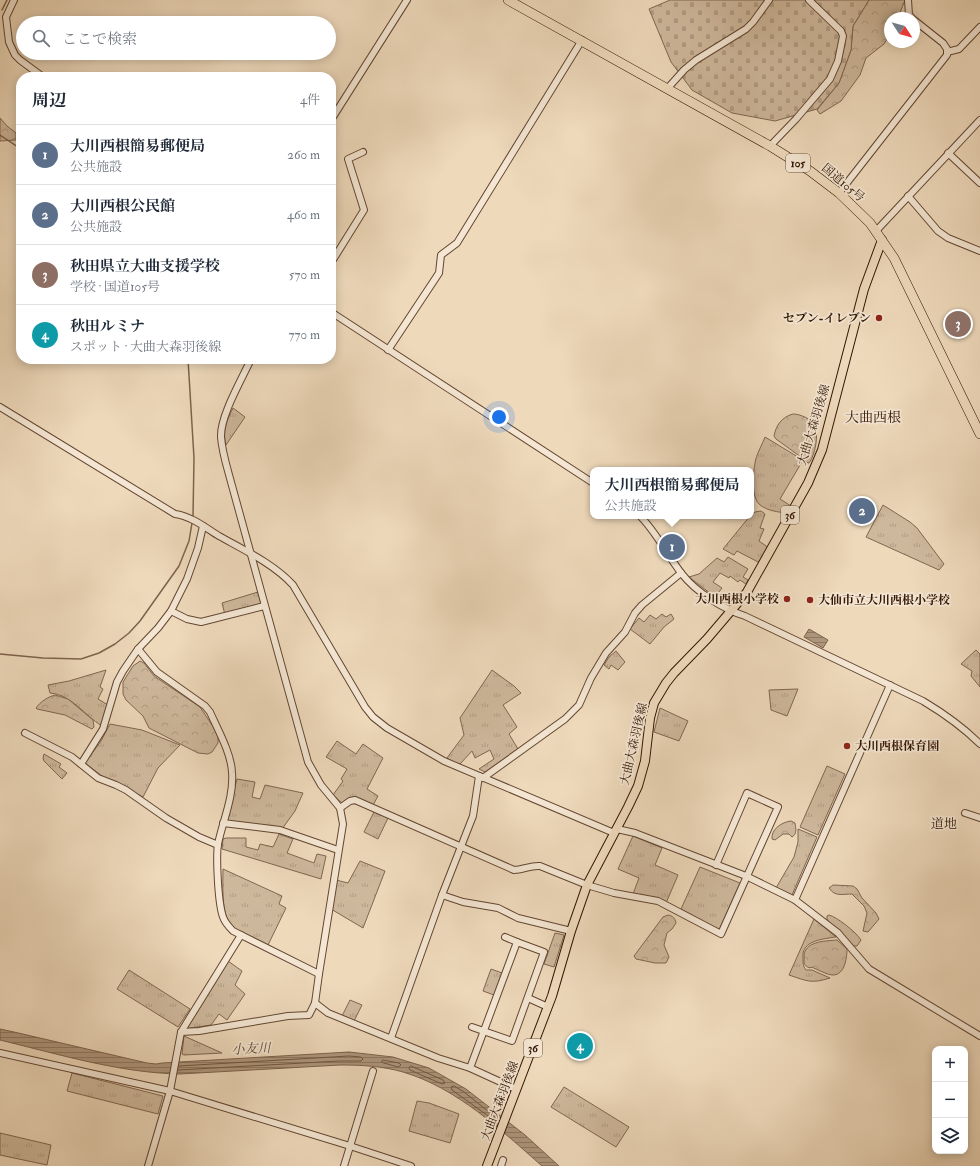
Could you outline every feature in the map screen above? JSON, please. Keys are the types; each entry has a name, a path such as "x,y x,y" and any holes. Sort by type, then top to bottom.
{"highway":[{"name":"国道105号","path":"508,0 770,146 810,171 866,218 894,258 980,434"}],"main road":[{"name":"大曲大森羽後線","path":"487,1166 548,1007 571,931 587,885 638,786 645,761 650,718 654,703 659,693 674,673 703,644 747,592 808,483 822,450 864,289 882,240"}],"street":[{"path":"14,0 6,17 9,42 16,56"},
{"path":"336,112 407,0"},
{"path":"667,89 684,70 696,60 746,29 769,0"},
{"path":"770,146 796,119 830,78 838,61 843,36 841,31 809,0"},
{"path":"908,0 909,12"},
{"path":"0,13 6,17"},
{"path":"838,193 944,58 947,52 946,46 920,25"},
{"path":"947,52 959,49 980,26"},
{"path":"388,350 439,273 441,255 457,243 582,40"},
{"path":"21,60 37,72"},
{"path":"876,231 980,120"},
{"path":"336,255 364,210 348,159 363,152"},
{"path":"948,153 980,184"},
{"path":"908,196 938,231 948,238 980,251"},
{"path":"336,315 590,480"},
{"path":"181,1032 199,1031 288,1016 309,1015 315,1003 343,824 340,808 321,785 308,762 264,606 231,482 221,436 225,415 250,364"},
{"path":"0,407 175,514 181,515 203,526 279,572 293,585 366,707 373,717 387,728 444,761 481,777 616,831 635,833 746,876 795,900 838,934 859,955 869,969 980,1036"},
{"path":"643,519 651,528 690,583 714,601 731,612 745,616 890,686 907,692 937,709 969,733 980,744"},
{"path":"81,764 103,730 119,678 138,649 172,611 187,578 198,548 203,526"},
{"path":"391,1038 442,895 473,816 481,777 564,719 579,705 606,653 625,632 635,613 642,605 682,573"},
{"path":"172,611 187,619 201,622 264,606"},
{"path":"138,649 156,672 205,706 210,712 230,759 233,782 218,845 220,904 223,916 229,927 241,935 319,974"},
{"path":"795,900 890,686"},
{"path":"25,733 72,757 98,778 121,788 166,818 199,837 218,845"},
{"path":"340,808 350,801 355,800 514,870 520,870 535,865 540,866 587,885 614,893 658,901 721,934 778,807 747,793 716,865"},
{"path":"965,813 980,818"},
{"path":"224,823 280,830 338,850"},
{"path":"442,895 463,902 498,908 518,918 571,931"},
{"path":"148,1166 170,1091 181,1032 241,935"},
{"path":"472,1027 512,1041 544,952 506,938"},
{"path":"470,1068 516,942"},
{"path":"528,998 548,1007"},
{"path":"315,1003 328,1013 438,1058 470,1068 516,1089"},
{"path":"0,1053 170,1091 410,1166"},
{"path":"344,1166 373,1071"}],"green space":[{"path":"670,0 869,0 853,26 851,50 839,83 817,109 775,121 732,113 692,90 671,62 649,9"},
{"path":"869,0 905,0 900,12 884,12 884,44 866,58 860,75 841,101 820,114 817,110 839,83 851,50 853,26"},
{"path":"0,118 16,133 16,140 0,141"},
{"path":"233,408 245,417 226,445 225,431"},
{"path":"793,414 806,417 815,426 817,434 816,445 809,463 774,436 776,428 780,422"},
{"path":"765,437 803,460 780,499 791,506 787,513 766,509 757,502 754,492 754,471 758,453"},
{"path":"883,505 917,528 944,564 939,570 866,537"},
{"path":"761,511 765,514 760,528 764,529 759,541 769,548 760,563 737,551 734,555 723,549 748,519 754,519 755,512"},
{"path":"728,557 748,569 743,577 748,580 746,584 740,580 738,582 730,576 729,578 720,573 713,582 722,588 715,597 689,577 699,574 717,558 724,562"},
{"path":"258,592 261,604 225,615 222,603"},
{"path":"662,614 666,617 671,614 674,619 664,627 650,644 630,629 639,618 644,622 650,615 656,619"},
{"path":"976,650 980,654 980,687 971,676 972,671 961,664"},
{"path":"616,651 625,662 618,670 611,665 609,669 604,665 609,657"},
{"path":"140,661 144,663 154,676 200,707 218,734 218,743 212,752 208,754 198,753 149,728 143,716 126,700 123,694 123,682 133,666"},
{"path":"106,670 100,687 103,689 98,699 108,705 102,726 65,697 50,693 48,685 69,681"},
{"path":"492,670 521,693 503,705 517,727 509,734 518,749 485,772 479,769 494,759 490,750 475,758 472,751 460,764 454,763 447,758 464,735 460,718"},
{"path":"798,689 787,716 771,710 769,690"},
{"path":"55,695 68,699 93,720 94,727 92,729 65,715 36,708 40,703"},
{"path":"660,708 688,721 679,741 654,732"},
{"path":"110,724 142,730 180,745 158,768 143,797 102,776 85,763 101,741"},
{"path":"337,741 356,754 363,744 383,758 367,789 378,796 373,805 358,798 347,800 342,803 333,795 343,781 341,779 347,769 326,757"},
{"path":"44,754 61,764 59,767 67,773 62,779 44,761"},
{"path":"827,766 845,774 818,835 800,827"},
{"path":"237,779 255,782 252,797 260,799 265,785 303,793 295,811 282,829 226,822"},
{"path":"374,812 388,818 378,839 364,832"},
{"path":"791,821 795,823 796,831 794,836 792,837 789,834 783,834 775,840 772,839 775,829 784,823"},
{"path":"798,829 817,837 792,895 776,888 794,857 798,842"},
{"path":"279,834 293,839 287,853 314,863 317,854 326,856 321,879 222,849 223,839 226,838 246,838 246,847 258,850 260,844 273,847"},
{"path":"633,836 662,848 655,865 678,875 666,903 633,894 639,878 618,869"},
{"path":"360,861 385,871 363,928 331,909 336,880 348,883"},
{"path":"700,867 740,883 719,930 681,909"},
{"path":"223,869 282,896 279,904 286,908 268,945 242,933 233,927 227,919 224,905"},
{"path":"833,885 853,886 876,913 879,919 868,932 863,931 867,913 864,906 852,894 836,894 831,891 829,888"},
{"path":"668,915 674,918 676,923 667,933 664,945 669,957 666,963 655,963 636,959 634,956 663,917"},
{"path":"829,915 851,929 859,937 861,940 857,946 854,946 830,924 827,919 827,916"},
{"path":"814,919 836,937 809,944 803,952 804,966 806,970 812,970 830,978 813,981 789,975"},
{"path":"555,933 564,935 554,967 544,964"},
{"path":"837,940 847,949 843,969 840,972 831,975 805,966 804,958 807,948 816,943"},
{"path":"228,961 242,971 235,985 245,994 227,1020 219,1014 211,1025 184,1029"},
{"path":"491,969 502,973 494,995 483,991"},
{"path":"129,970 190,1009 178,1027 117,989"},
{"path":"350,1000 362,1005 354,1021 342,1016"},
{"path":"184,1036 222,1053 184,1055 182,1054"},
{"path":"72,1073 163,1096 158,1114 67,1091"},
{"path":"564,1087 629,1127 616,1147 551,1107"},
{"path":"417,1101 429,1103 459,1114 450,1143 409,1131"},
{"path":"0,1133 51,1145 47,1165 0,1155"}],"water":[{"path":"809,629 828,640 823,648 804,637"},
{"path":"0,1029 156,1064 349,1052 393,1057 429,1068 466,1089 525,1135 559,1166 542,1166 511,1138 460,1099 442,1088 423,1079 387,1068 340,1065 180,1074 157,1073 89,1062 0,1040"}],"waterway":[{"path":"2,10 7,0"},
{"path":"0,135 16,146"},
{"path":"188,364 194,458 193,517"},
{"path":"0,654 43,658 81,659 99,653 115,644 129,633 140,621 179,566 189,541 192,523"}],"place":[{"name":"セブン-イレブン","path":"879,318"},
{"name":"秋田県立大曲支援学校","path":"958,324"},
{"name":"大川西根公民館","path":"862,511"},
{"name":"大川西根簡易郵便局","path":"672,547"},
{"name":"大川西根小学校","path":"787,599"},
{"name":"大仙市立大川西根小学校","path":"810,600"},
{"name":"大川西根保育園","path":"847,746"},
{"name":"秋田ルミナ","path":"580,1046"}],"district":[{"name":"大曲西根","path":"873,417"},
{"name":"道地","path":"944,824"}],"water label":[{"name":"小友川","path":"251,1049"}]}
